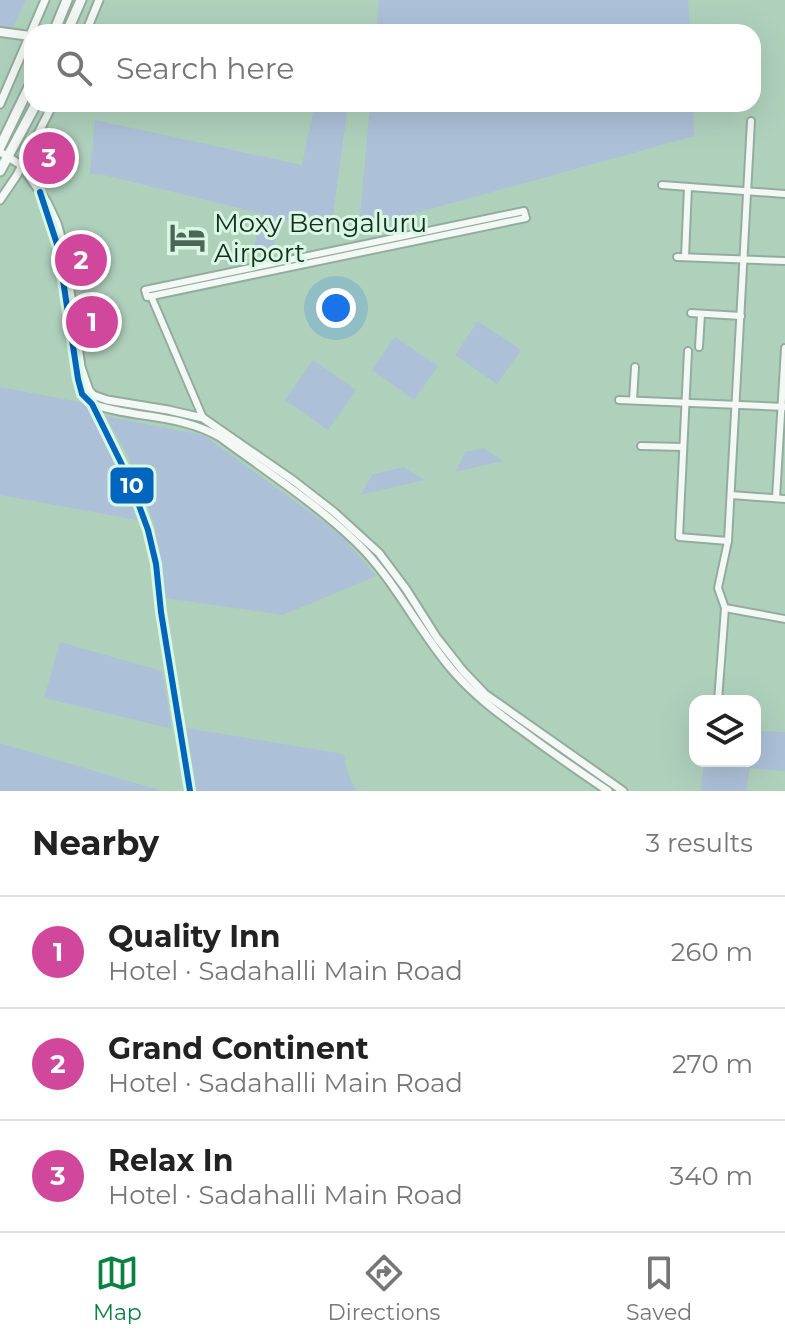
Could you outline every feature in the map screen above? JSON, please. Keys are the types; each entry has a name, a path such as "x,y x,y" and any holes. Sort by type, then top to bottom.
{"highway":[{"path":"57,24 67,0"},
{"path":"70,24 81,0"},
{"path":"0,171 3,152 24,101"},
{"path":"3,152 30,112"}],"main road":[{"path":"0,32 24,35"}],"street":[{"path":"35,24 45,0"},
{"path":"89,24 99,0"},
{"path":"0,104 24,50"},
{"path":"0,200 49,112"},
{"path":"718,695 725,608 718,588 728,541 751,121"},
{"path":"3,152 21,165 40,192 58,247 82,394 92,404 130,481 148,530 156,564 190,791"},
{"path":"662,185 785,194"},
{"path":"688,187 681,257 785,261"},
{"path":"525,215 147,294 203,418 334,512 379,553 437,638 485,694 608,791"},
{"path":"691,313 741,316"},
{"path":"699,347 701,314"},
{"path":"74,338 81,367 93,395 203,418"},
{"path":"776,498 784,407 785,348"},
{"path":"688,351 679,537 728,541"},
{"path":"633,400 635,367"},
{"path":"92,404 93,395"},
{"path":"619,400 784,407"},
{"path":"92,404 203,427 231,441"},
{"path":"641,446 683,447"},
{"path":"731,495 785,499"},
{"path":"725,608 785,619"},
{"path":"542,740 623,791"}],"shaded area":[{"path":"0,0 26,0 13,28 0,26"},
{"path":"379,0 688,0 690,24 377,24"},
{"path":"313,112 347,112 331,231 90,174 95,120 302,165"},
{"path":"369,112 693,112 694,136 359,229"},
{"path":"260,216 278,220 272,253 254,250"},
{"path":"478,321 521,350 497,384 455,355"},
{"path":"395,337 438,366 414,400 372,370"},
{"path":"313,360 356,390 328,430 285,400"},
{"path":"0,387 85,403 125,482 137,520 0,495"},
{"path":"105,416 203,435 339,533 376,576 283,615 165,598 154,523 126,452"},
{"path":"484,448 503,461 455,472 466,452"},
{"path":"404,467 424,480 360,495 373,474"},
{"path":"60,642 162,671 172,729 44,698"},
{"path":"186,728 344,754 356,791 197,791"},
{"path":"761,731 785,732 785,771 750,768 746,791 701,791 703,767 761,767"},
{"path":"0,743 162,791 0,791"}],"transit line":[{"name":"10","path":"40,192 58,247 82,394 92,404 130,481 148,530 156,564 190,791"}],"place":[{"name":"Relax In","path":"49,158"},
{"name":"Moxy Bengaluru Airport","path":"188,238"},
{"name":"Grand Continent","path":"81,260"},
{"name":"Quality Inn","path":"92,322"}]}
